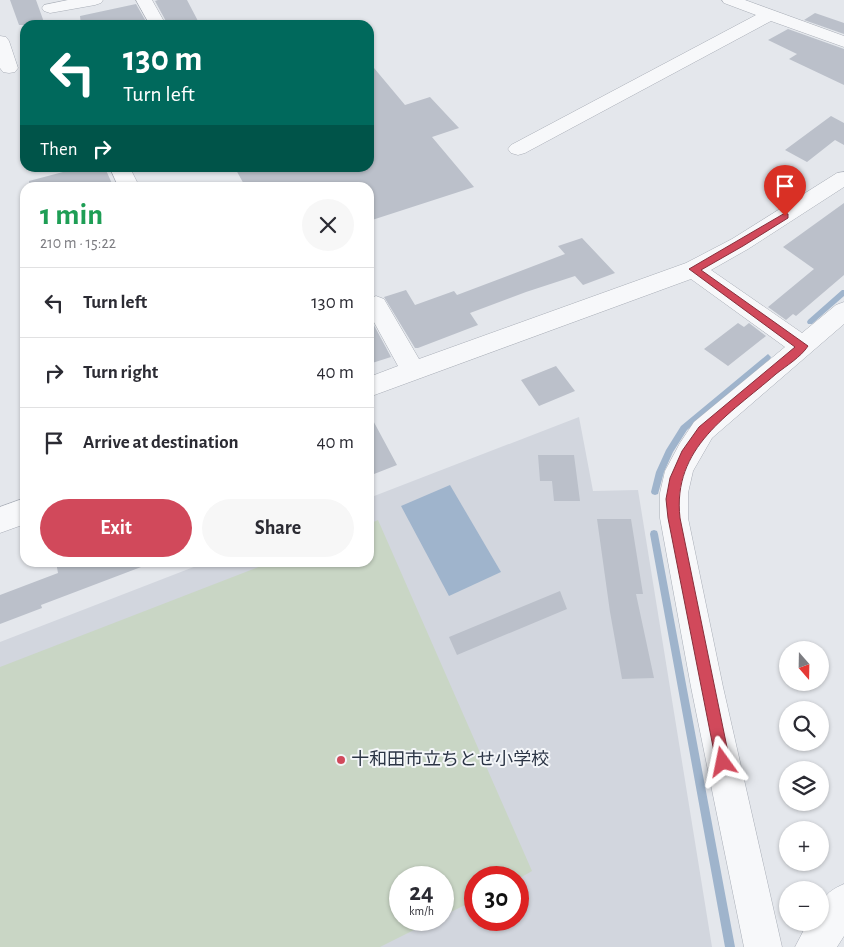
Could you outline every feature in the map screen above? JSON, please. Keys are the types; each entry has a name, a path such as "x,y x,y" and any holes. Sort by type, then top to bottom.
{"street":[{"path":"54,20 49,4 95,0"},
{"path":"144,0 155,20"},
{"path":"730,0 844,42"},
{"path":"518,149 769,15"},
{"path":"0,41 11,67"},
{"path":"374,385 694,269 740,244 844,178"},
{"path":"694,269 802,346"},
{"path":"376,305 413,371"},
{"path":"763,947 707,688 672,499 676,478 686,454 702,430 844,311"},
{"path":"0,520 20,513"},
{"path":"814,947 844,903"}],"shaded area":[{"name":"十和田市立ちとせ小学校","path":"579,417 593,491 638,490 712,947 0,947 0,642 194,567 374,567 374,496"}],"green space":[{"path":"378,520 532,871 529,873 529,866 464,866 464,906 454,910 454,866 389,866 389,931 412,931 380,947 0,947 0,667 259,567 374,567 374,522"}],"water":[{"path":"450,485 501,572 449,596 401,506"}],"building":[{"path":"10,0 36,0 43,20 20,20 19,25"},
{"path":"187,0 197,20 165,20 155,1"},
{"path":"136,4 145,20 80,20 80,16"},
{"path":"815,13 844,23 844,34 804,20"},
{"path":"788,29 844,49 844,85 789,59 797,54 768,40"},
{"path":"374,68 405,105 430,97 459,128 432,137 474,187 374,219 374,182 243,182 237,172 374,172"},
{"path":"831,116 844,123 844,145 835,140 807,162 785,150"},
{"path":"63,172 107,172 111,182 29,182"},
{"path":"844,203 844,275 796,316 793,314 786,320 768,307 814,269 783,247"},
{"path":"582,238 615,273 583,285 575,276 470,313 478,325 418,348 415,348 384,297 406,290 415,305 454,291 457,295 565,254 558,246"},
{"path":"738,323 744,327 749,323 766,336 728,366 704,349"},
{"path":"374,325 391,357 374,362"},
{"path":"556,366 575,391 539,406 521,380"},
{"path":"374,422 397,465 374,474"},
{"path":"538,455 574,455 580,501 554,501 552,481 540,481"},
{"path":"597,519 631,519 643,594 636,594 654,678 622,679 610,612"},
{"path":"57,567 141,567 41,605 42,608 0,624 0,595 58,573"},
{"path":"560,591 567,609 457,655 449,637"}],"waterway":[{"path":"810,322 844,292"},
{"path":"655,492 660,472 670,450 684,428 768,357"},
{"path":"654,534 730,947"}],"place":[{"name":"十和田市立ちとせ小学校","path":"341,760"}],"route":[{"path":"723,762 674,518 672,499 676,478 686,454 702,430 802,346 694,269 740,244 785,216"}]}
